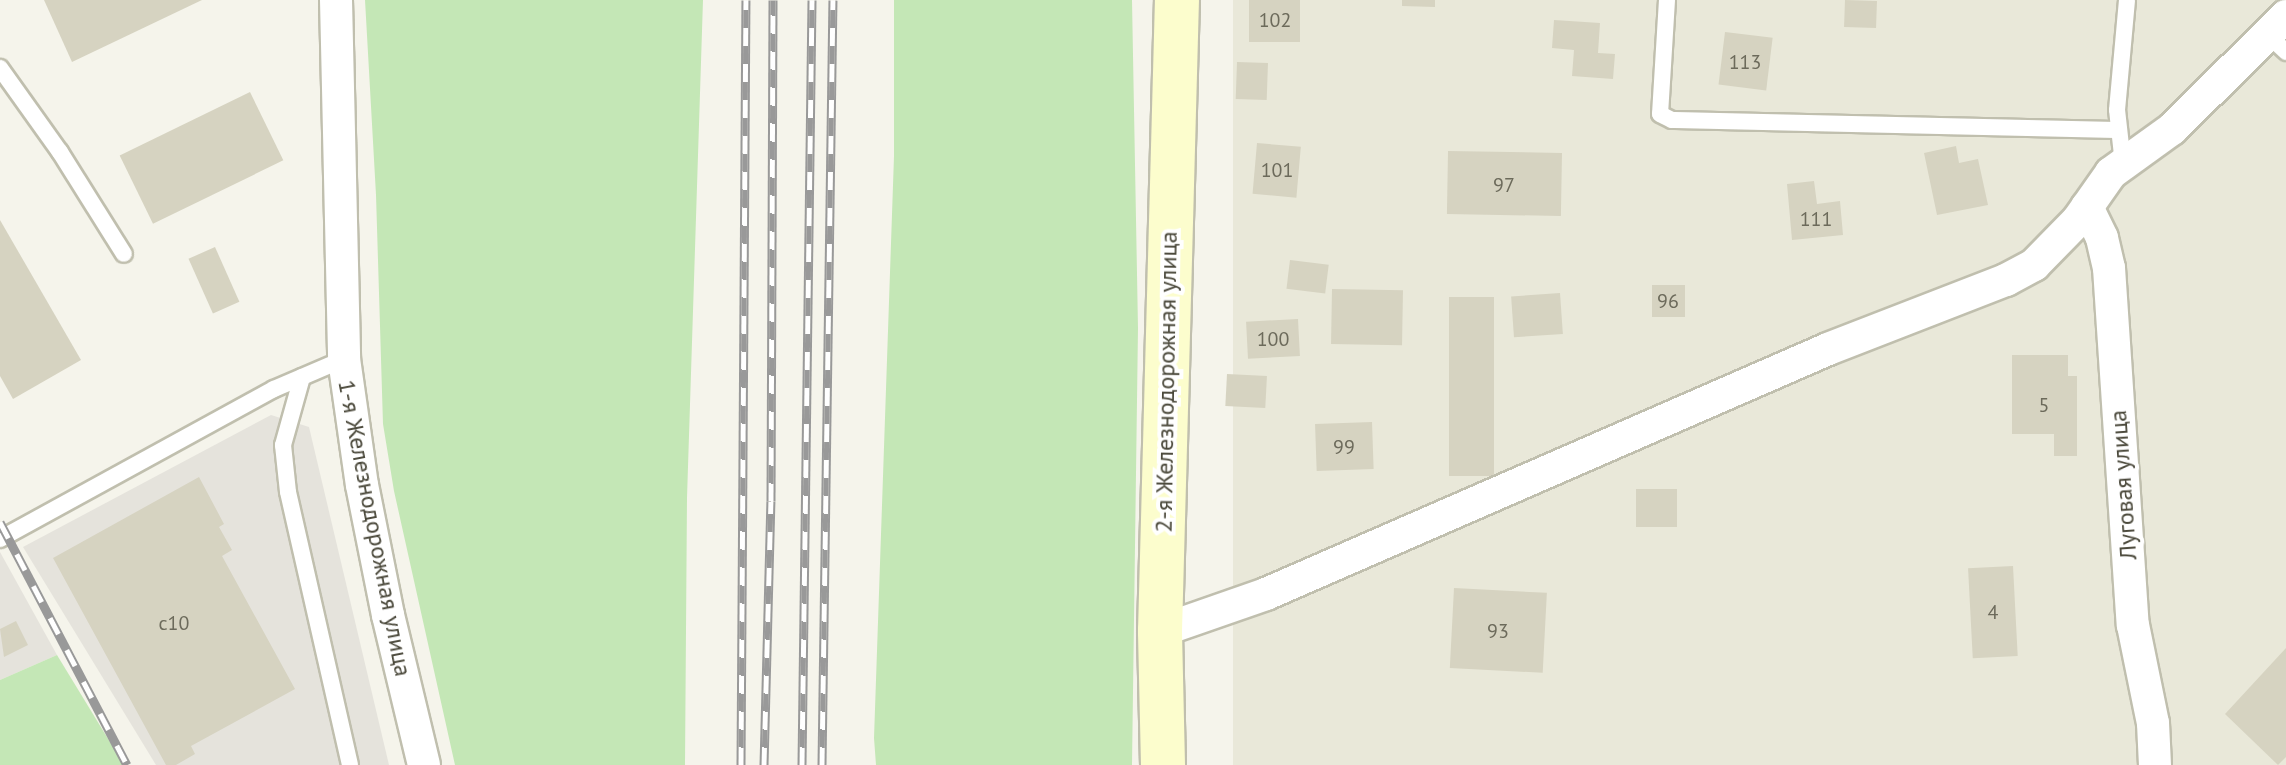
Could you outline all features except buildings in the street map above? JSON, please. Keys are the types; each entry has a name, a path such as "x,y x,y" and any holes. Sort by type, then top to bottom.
{"street":[{"name":"1-я Железнодорожная улица","path":"336,0 344,359 376,557 424,765"},
{"name":"2-я Железнодорожная улица","path":"1163,765 1160,631 1177,0"},
{"path":"1160,631 1280,588 1828,349 2006,280 2034,265 2057,245 2111,173 2172,129 2280,34"},
{"name":"Луговая улица","path":"2087,207 2102,238 2109,268 2133,625 2153,723 2155,765"}],"lane":[{"path":"1667,0 1660,114 1672,120 2119,130"},
{"path":"2123,164 2119,130 2127,0"},
{"path":"0,68 60,152 124,254"},
{"path":"0,539 302,377 344,359"},
{"path":"302,377 283,445 288,492 350,765"}],"shaded area":[{"path":"1233,0 2286,0 2286,765 1233,765"},
{"path":"271,415 309,427 389,765 156,765 23,547"},
{"path":"0,552 57,655 0,680"}],"green space":[{"path":"365,0 703,0 687,498 685,765 455,765 394,491 383,424 376,195"},
{"path":"894,0 1132,0 1138,328 1132,765 876,765 874,738 894,156"},
{"path":"57,655 124,765 0,765 0,680"}],"railway":[{"path":"741,765 746,0"},
{"path":"764,765 771,501 773,0"},
{"path":"802,765 812,0"},
{"path":"822,765 833,0"},
{"path":"0,522 127,765"}]}
